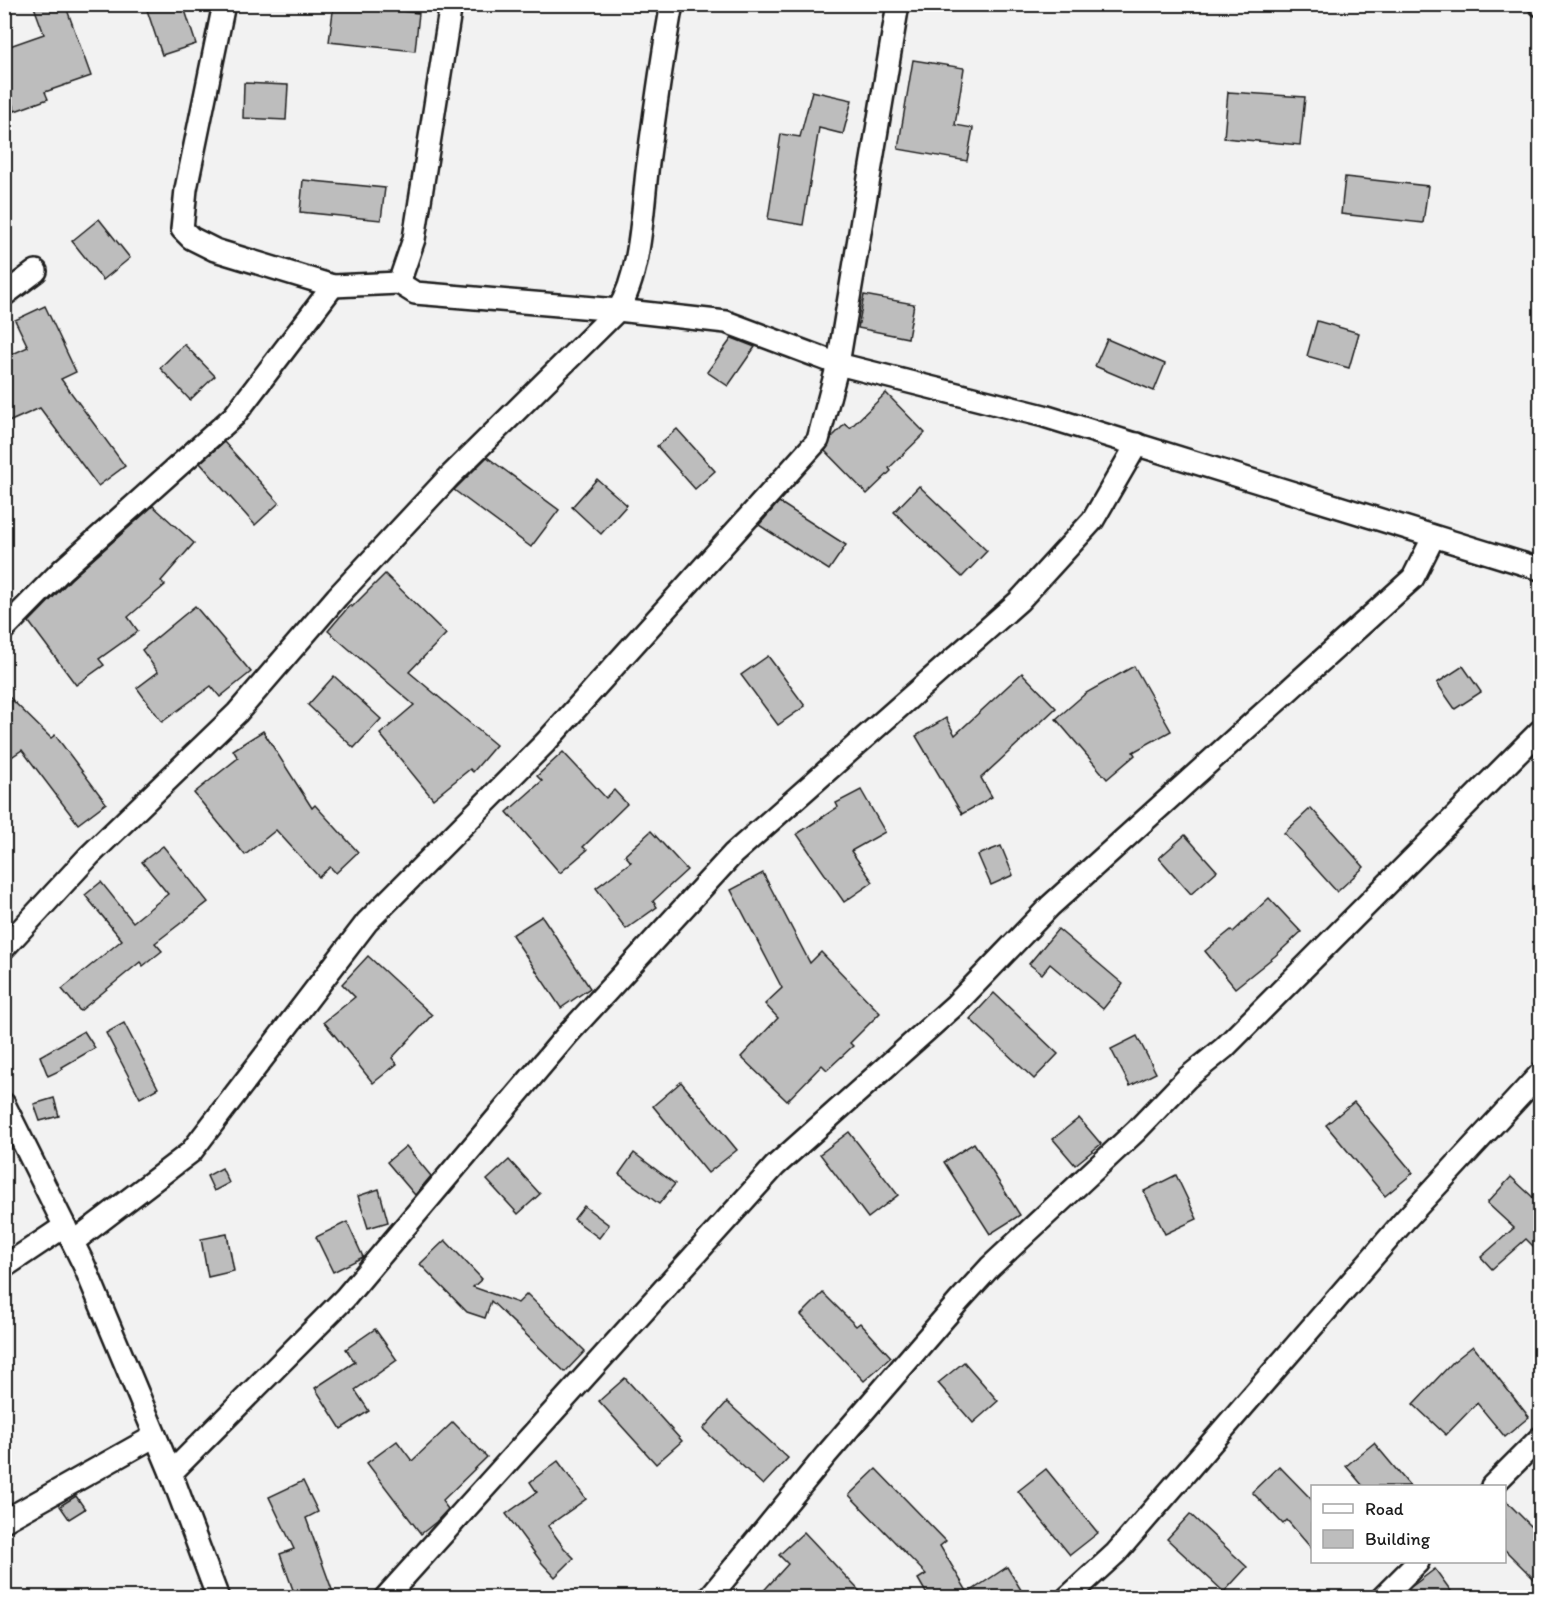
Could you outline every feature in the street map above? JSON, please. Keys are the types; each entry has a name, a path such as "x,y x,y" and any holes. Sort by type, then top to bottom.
{"street":[{"path":"224,4 186,189 182,229 191,238 215,250 333,286 399,283 415,293 618,310 726,322 838,364 1044,416 1433,538 1540,569"},
{"path":"399,283 414,239 452,4"},
{"path":"4,948 88,856 237,713 337,597 449,477 618,310 626,297 637,252 658,79 672,4"},
{"path":"4,1267 69,1234 191,1152 367,922 546,743 818,440 838,364 898,4"},
{"path":"4,295 36,271"},
{"path":"4,629 62,570 234,416 333,286"},
{"path":"171,1473 345,1298 567,1035 733,854 1019,601 1094,520 1137,444"},
{"path":"385,1598 774,1166 955,1005 1050,906 1413,578 1433,538"},
{"path":"709,1598 826,1455 990,1267 1136,1131 1188,1078 1224,1048 1540,730"},
{"path":"1067,1598 1116,1553 1404,1221 1540,1074"},
{"path":"4,1104 69,1234 171,1473 218,1598"},
{"path":"4,1521 155,1436"},
{"path":"1493,1485 1540,1438"},
{"path":"1382,1598 1417,1563"}],"building":[{"path":"33,4 65,4 91,76 45,92 48,99 15,111 4,82 4,48 44,34"},
{"path":"145,4 183,4 196,44 162,55"},
{"path":"334,4 419,13 415,51 329,42"},
{"path":"913,60 964,68 955,125 973,128 967,161 898,149"},
{"path":"244,83 288,85 286,120 243,118"},
{"path":"812,91 852,100 843,134 819,128 803,225 768,219 781,134 800,137"},
{"path":"1228,92 1305,97 1300,145 1224,138"},
{"path":"1345,177 1428,186 1423,223 1341,214"},
{"path":"303,180 385,188 381,220 300,212"},
{"path":"99,219 130,258 103,280 72,241"},
{"path":"864,295 914,304 908,338 858,328"},
{"path":"45,306 76,372 61,379 125,466 98,486 40,408 4,424 4,358 28,347 15,320"},
{"path":"1317,321 1359,333 1349,368 1307,356"},
{"path":"732,338 755,347 728,386 707,372"},
{"path":"1107,339 1165,364 1154,391 1095,366"},
{"path":"184,344 215,376 190,400 160,368"},
{"path":"886,393 925,433 889,468 891,471 867,494 825,451 832,437 845,424 850,428"},
{"path":"677,429 715,471 695,489 657,446"},
{"path":"224,442 279,503 255,525 200,463"},
{"path":"487,457 559,510 531,547 454,490"},
{"path":"597,479 627,505 601,534 572,507"},
{"path":"919,486 987,551 962,577 894,512"},
{"path":"779,502 846,545 829,570 759,525"},
{"path":"153,506 194,543 161,581 165,585 128,617 138,631 99,659 104,665 76,685 29,622 71,579"},
{"path":"385,574 446,634 409,672 496,745 473,772 470,769 433,799 380,734 414,705 328,631 350,605 352,607"},
{"path":"195,606 251,672 220,697 211,686 162,722 137,688 158,672 142,650"},
{"path":"768,656 805,706 778,725 741,675"},
{"path":"1134,666 1171,731 1133,752 1135,755 1107,779 1056,719 1086,693"},
{"path":"1463,666 1481,692 1455,709 1437,683"},
{"path":"1022,673 1056,708 981,778 992,797 962,814 916,736 946,718 955,735"},
{"path":"334,676 381,719 354,748 308,705"},
{"path":"4,692 51,738 55,735 106,803 78,824 22,750 4,762"},
{"path":"263,731 312,808 315,805 358,852 336,873 330,867 319,877 276,830 245,855 194,793 238,758 233,750"},
{"path":"563,752 606,798 614,790 627,804 583,847 587,850 560,873 507,812 542,781 537,776"},
{"path":"861,790 885,832 851,851 873,882 844,902 797,834 838,807 836,803"},
{"path":"1311,808 1364,867 1337,892 1284,833"},
{"path":"651,831 687,870 653,901 657,907 626,929 596,888 631,862 625,855"},
{"path":"1185,835 1217,871 1191,894 1159,858"},
{"path":"163,846 208,902 155,943 162,951 143,966 140,962 80,1011 62,989 122,940 85,895 101,882 133,922 168,894 142,862"},
{"path":"1001,846 1013,875 991,885 978,855"},
{"path":"763,873 810,963 821,952 880,1013 850,1043 853,1046 827,1070 822,1065 787,1101 741,1057 778,1018 765,1004 782,988 731,890"},
{"path":"1269,898 1301,932 1235,988 1205,951 1231,930 1233,932"},
{"path":"542,916 590,988 561,1008 512,935"},
{"path":"1058,929 1123,984 1103,1009 1050,964 1042,974 1029,964"},
{"path":"368,956 432,1015 392,1058 397,1064 373,1083 324,1022 355,997 342,984"},
{"path":"994,993 1058,1054 1034,1079 970,1019"},
{"path":"124,1023 158,1088 140,1098 106,1033"},
{"path":"84,1031 95,1048 48,1076 40,1056"},
{"path":"1137,1036 1156,1073 1130,1086 1111,1049"},
{"path":"681,1082 737,1150 708,1173 653,1106"},
{"path":"54,1098 59,1116 40,1121 34,1104"},
{"path":"1354,1102 1413,1173 1385,1196 1326,1125"},
{"path":"1079,1118 1101,1144 1075,1165 1053,1139"},
{"path":"849,1132 898,1195 868,1218 820,1154"},
{"path":"974,1143 1020,1215 990,1234 944,1162"},
{"path":"406,1146 431,1176 415,1195 387,1162"},
{"path":"634,1153 675,1184 659,1204 619,1174"},
{"path":"509,1160 540,1194 518,1214 487,1180"},
{"path":"222,1168 229,1183 214,1191 207,1176"},
{"path":"1176,1175 1197,1219 1165,1234 1144,1191"},
{"path":"1511,1177 1540,1204 1540,1253 1526,1239 1492,1269 1481,1257 1514,1228 1487,1203"},
{"path":"379,1189 388,1222 368,1228 358,1196"},
{"path":"584,1206 609,1225 599,1238 574,1219"},
{"path":"347,1222 363,1257 333,1272 316,1237"},
{"path":"227,1234 234,1271 208,1277 201,1239"},
{"path":"445,1240 482,1279 473,1287 518,1303 527,1294 585,1351 565,1372 491,1301 485,1318 467,1312 420,1264"},
{"path":"823,1293 856,1326 860,1323 891,1357 864,1381 801,1315"},
{"path":"375,1329 397,1360 355,1390 369,1411 341,1429 315,1388 355,1362 346,1349"},
{"path":"1473,1346 1529,1417 1505,1437 1477,1403 1446,1435 1413,1404 1453,1362"},
{"path":"964,1362 998,1401 973,1423 938,1383"},
{"path":"625,1378 682,1441 656,1464 599,1401"},
{"path":"727,1402 788,1458 763,1485 703,1429"},
{"path":"453,1422 487,1457 442,1501 448,1509 421,1534 367,1463 397,1441 412,1461"},
{"path":"1374,1443 1409,1485 1362,1485 1346,1466"},
{"path":"558,1461 586,1499 548,1526 574,1558 555,1577 506,1514 537,1492 530,1482"},
{"path":"1279,1466 1311,1499 1311,1548 1287,1520 1283,1524 1252,1492"},
{"path":"876,1469 946,1541 940,1546 968,1593 1007,1567 1026,1598 929,1598 918,1579 926,1574 849,1495"},
{"path":"1046,1469 1098,1533 1070,1555 1018,1491"},
{"path":"303,1481 318,1512 306,1518 335,1598 296,1598 280,1554 294,1549 269,1497"},
{"path":"76,1496 85,1509 69,1519 60,1506"},
{"path":"1506,1501 1540,1535 1540,1585 1506,1551"},
{"path":"1190,1514 1247,1567 1224,1592 1167,1539"},
{"path":"804,1532 866,1598 757,1598 788,1564 779,1555"},
{"path":"1435,1569 1456,1598 1401,1598 1411,1587"}]}
